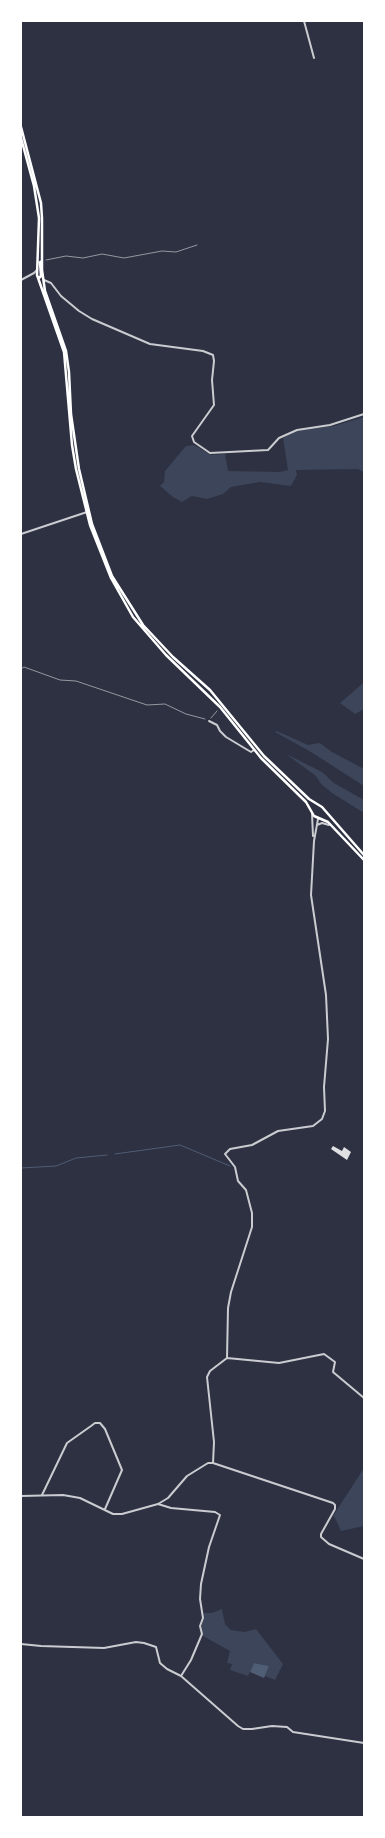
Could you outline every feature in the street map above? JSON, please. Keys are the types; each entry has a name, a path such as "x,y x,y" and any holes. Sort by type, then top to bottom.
{"main road":[{"path":"21,127 41,203 42,261 45,291 66,351 74,442 92,524 112,576 127,602 152,635 173,658 210,690 264,756 309,799 319,806 364,855"},
{"path":"21,138 34,186 39,218 37,270 64,352 72,445 86,512 103,561 133,617 166,655 220,707 254,750 306,802 312,812 332,826 364,860"},
{"path":"39,278 41,276 40,262 42,261"},
{"path":"312,812 314,807 319,806"},
{"path":"319,818 324,811"}],"street":[{"path":"304,21 314,58"},
{"path":"21,280 37,270"},
{"path":"31,275 39,278"},
{"path":"44,280 50,283 61,296 79,311 92,319 150,344 203,351 213,355 214,405 192,436 194,442 210,453 268,450 278,438 298,430 330,425 364,414"},
{"path":"21,534 86,512"},
{"path":"209,721 217,726 226,737 251,752 254,750"},
{"path":"312,812 314,841"},
{"path":"227,1358 228,1308 231,1292 252,1227 252,1213 246,1190 238,1181 234,1167 225,1155 230,1149 252,1145 278,1131 313,1126 324,1115 325,1066 328,1040 326,994 311,895 314,841 319,818"},
{"path":"316,825 322,823 332,826"},
{"path":"213,1463 214,1442 207,1377 210,1372 227,1358 279,1362 324,1354 335,1362 333,1372 364,1398"},
{"path":"42,1495 67,1443 90,1426 100,1423 105,1429 122,1470 105,1509"},
{"path":"21,1496 63,1495 80,1498 113,1514 122,1514 158,1504 168,1498 187,1476 208,1463 213,1463 333,1503 335,1507 321,1537 329,1544 364,1558"},
{"path":"158,1504 171,1508 205,1510 220,1515 209,1547 202,1584 200,1599 203,1618 200,1626 202,1634 191,1660 181,1676"},
{"path":"21,1644 104,1648 140,1642 156,1647 160,1663 181,1676 238,1726 252,1730 272,1726 287,1727 293,1732 364,1743"}],"path":[{"path":"42,261 66,256 83,258 102,254 124,258 162,251 176,252 197,245"},
{"path":"21,669 24,667 60,680 76,681 147,705 165,704 186,714 209,721 220,707"}],"shaded area":[{"path":"364,417 364,472 358,469 296,470 297,475 291,486 260,482 231,487 223,494 207,499 192,496 182,502 160,486 164,482 165,471 186,446 194,445 211,455 225,454 228,471 280,472 288,470 283,438 299,430 334,426"},
{"path":"363,683 364,709 355,714 340,703"},
{"path":"277,731 308,745 320,743 332,752 364,769 364,786 311,752 275,732"},
{"path":"286,754 322,772 334,783 364,800 364,813 332,793 321,784 316,776"},
{"path":"364,1468 364,1526 341,1531 333,1516"},
{"path":"222,1609 225,1624 231,1630 245,1632 256,1629 283,1664 275,1680 265,1676 269,1666 254,1663 248,1676 230,1670 232,1664 227,1663 230,1651 203,1636 201,1628 204,1613 212,1613"},
{"path":"254,1663 269,1666 264,1678 250,1672"}],"building":[{"path":"333,1146 342,1151 344,1147 351,1152 347,1160 331,1149"}],"waterway":[{"path":"115,1154 180,1145 230,1166"},
{"path":"21,1168 56,1166 76,1158 107,1155"}]}
